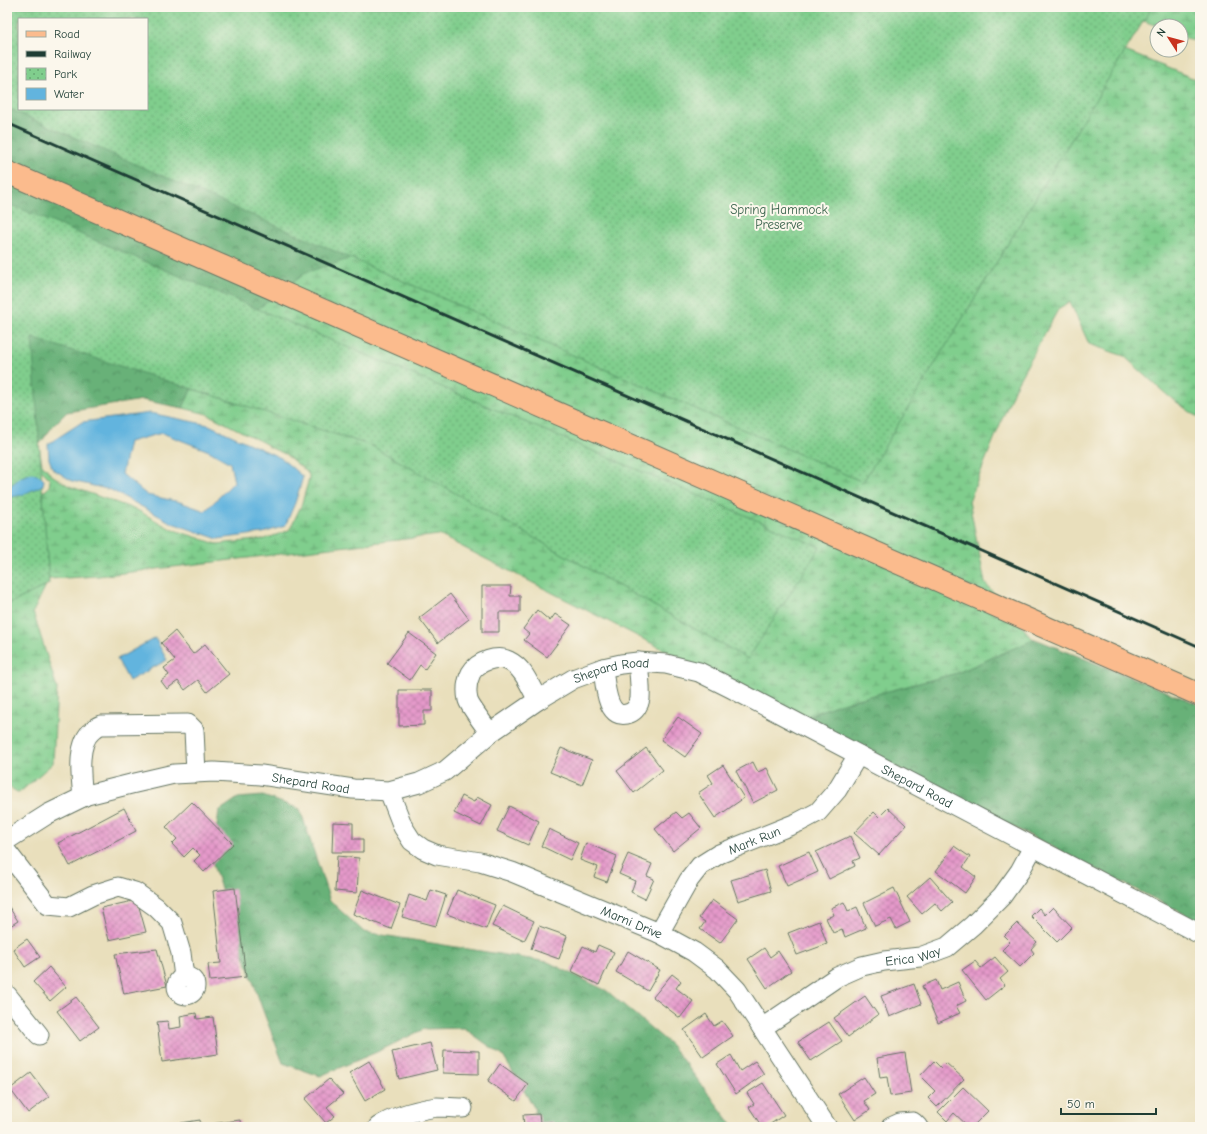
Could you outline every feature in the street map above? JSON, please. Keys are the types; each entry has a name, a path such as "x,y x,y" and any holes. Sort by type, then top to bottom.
{"main road":[{"path":"7,172 1200,696"}],"street":[{"path":"490,733 468,701 467,685 472,672 484,662 498,658 509,661 520,669 538,700"},
{"path":"603,668 608,701 612,709 618,713 624,714 632,712 638,707 640,699 638,662"},
{"name":"Shepard Road","path":"7,840 48,814 84,797 167,776 214,772 261,775 353,789 388,791 419,783 445,770 490,733 538,700 573,679 603,668 621,664 638,662 666,664 699,672 731,688 1200,934"},
{"path":"84,797 80,776 84,741 92,730 101,725 188,724 194,730 196,773"},
{"name":"Mark Run","path":"659,933 689,880 700,866 719,854 799,822 818,812 837,790 858,755"},
{"name":"Marni Drive","path":"388,791 403,827 412,841 423,849 437,855 480,862 512,872 659,933 694,952 717,969 737,990 827,1127"},
{"name":"Erica Way","path":"762,1028 837,977 862,966 884,961 920,957 947,947 973,925 1002,896 1020,871 1033,847"},
{"path":"7,852 48,905 69,907 93,895 118,886 135,892 146,899 172,923 182,953 184,976"},
{"path":"7,994 39,1035"},
{"path":"378,1127 412,1112 438,1107 463,1108"},
{"path":"891,1127 900,1123 913,1122 918,1127"}],"green space":[{"path":"7,7 470,7 361,255 287,287 7,165"},
{"name":"Spring Hammock Preserve","path":"7,7 1152,7 863,482 7,108"},
{"path":"1015,7 1200,81 1200,416 1196,416 1167,395 1124,356 1089,344 1070,302 1059,308 1016,385 969,501 985,583 1000,600 287,287 307,272 361,255"},
{"path":"1108,7 1200,7 1200,43 1189,39 1189,18 1149,18 1149,23"},
{"path":"7,179 275,296 200,370 183,408 142,400 67,412 53,426 39,445 7,417"},
{"path":"7,203 820,547 748,659 372,446 32,338 49,584 7,605"},
{"path":"275,296 1020,624 1032,638 1035,639 957,673 839,704 801,718 439,535 98,576 49,579 33,612 57,688 53,763 19,793 7,786 7,504 25,501 49,487 49,478 42,471 31,467 39,445 42,464 50,474 69,486 137,510 171,529 217,544 265,539 290,529 301,506 309,479 307,472 285,454 269,447 268,445 207,414 183,408 200,370 228,331"},
{"path":"1035,639 1200,705 1200,922 801,718 839,704 957,673"},
{"path":"263,796 300,809 330,901 364,932 548,962 607,991 671,1045 734,1127 535,1127 535,1109 503,1056 464,1028 424,1029 377,1052 320,1076 283,1063 262,1008 212,862 219,811 238,798"}],"water":[{"path":"150,413 209,425 281,458 303,477 295,503 285,526 263,533 218,539 172,523 111,490 72,481 53,469 49,459 48,444 82,422","holes":["162,433 209,451 230,463 234,482 205,511 180,502 147,495 122,474 129,442"]},
{"path":"32,473 40,476 44,480 43,485 22,495 7,498 7,484 10,486 21,477"},
{"path":"155,638 167,660 129,681 117,659"}],"building":[{"path":"482,586 511,586 510,596 520,596 520,612 499,612 499,632 482,632"},
{"path":"450,594 469,619 438,643 419,618"},
{"path":"537,610 550,621 555,614 571,625 547,657 524,640 529,634 523,629"},
{"path":"175,631 193,654 205,644 229,674 207,692 198,680 185,690 178,681 167,689 161,681 169,675 164,668 175,660 161,643"},
{"path":"409,633 436,653 425,669 420,665 410,680 387,663"},
{"path":"399,690 432,690 432,711 424,711 424,725 399,726"},
{"path":"678,717 702,734 685,757 661,740"},
{"path":"561,748 592,760 582,785 550,772"},
{"path":"646,748 663,770 634,793 617,771"},
{"path":"753,762 758,772 767,768 778,790 753,803 736,771"},
{"path":"723,765 744,798 715,818 698,793 713,783 708,775"},
{"path":"462,796 474,802 477,797 492,805 481,826 454,813"},
{"path":"192,802 233,844 204,872 194,861 200,855 193,848 184,857 172,844 177,839 166,827"},
{"path":"509,806 539,821 528,845 497,831"},
{"path":"124,808 136,831 70,866 58,843"},
{"path":"888,808 906,825 879,855 854,833 874,812 879,817"},
{"path":"676,812 682,818 689,813 701,828 673,851 655,829"},
{"path":"333,822 353,823 353,839 363,839 363,852 332,852"},
{"path":"549,829 578,843 570,860 541,846"},
{"path":"850,836 860,858 853,861 855,866 829,879 816,852"},
{"path":"586,843 617,856 607,882 594,877 598,867 580,860"},
{"path":"954,846 970,857 963,867 976,877 965,893 936,871"},
{"path":"809,852 818,872 787,886 778,866"},
{"path":"628,854 652,864 647,876 654,879 645,899 631,892 635,881 619,874"},
{"path":"337,856 359,858 357,893 335,891"},
{"path":"765,870 771,891 738,901 731,880"},
{"path":"930,877 952,902 942,911 935,903 922,914 907,897"},
{"path":"235,888 246,977 210,981 208,964 221,963 213,891"},
{"path":"894,888 910,922 896,929 891,919 875,926 864,903"},
{"path":"362,890 400,905 391,929 353,914"},
{"path":"431,890 446,895 436,926 402,917 409,895 427,901"},
{"path":"457,890 495,905 486,929 447,914"},
{"path":"137,900 146,932 109,940 101,908"},
{"path":"712,900 738,919 720,943 700,929 705,922 699,918"},
{"path":"844,902 848,911 857,907 866,928 845,937 842,929 833,933 826,918 834,915 831,908"},
{"path":"7,904 18,921 7,928"},
{"path":"503,906 534,921 524,941 492,926"},
{"path":"1053,907 1072,927 1057,942 1031,916 1039,908 1045,915"},
{"path":"819,921 827,944 797,955 788,933"},
{"path":"1017,923 1037,942 1031,949 1034,953 1020,967 1002,950 1010,942 1004,936"},
{"path":"539,926 567,936 559,959 531,949"},
{"path":"27,939 40,957 25,967 13,949"},
{"path":"598,945 614,952 599,985 571,971 583,946 595,952"},
{"path":"764,948 770,957 778,951 791,971 767,988 748,959"},
{"path":"157,949 167,986 124,994 115,954"},
{"path":"628,951 660,970 648,991 616,972"},
{"path":"995,957 1008,972 1000,979 1005,985 986,1000 962,970 975,961 981,968"},
{"path":"49,967 66,987 50,1001 33,982"},
{"path":"672,974 681,981 676,988 693,1001 680,1018 653,997"},
{"path":"936,980 940,990 958,982 966,1001 956,1006 960,1013 938,1023 922,986"},
{"path":"914,984 921,1004 889,1017 881,996"},
{"path":"865,996 878,1015 848,1037 834,1018"},
{"path":"76,997 99,1027 80,1041 57,1011"},
{"path":"196,1013 197,1019 213,1017 218,1054 162,1062 157,1022 168,1021 169,1029 181,1027 180,1016"},
{"path":"706,1014 714,1026 722,1021 733,1036 703,1057 684,1030"},
{"path":"829,1022 842,1041 811,1061 798,1042"},
{"path":"430,1043 437,1070 399,1079 392,1052"},
{"path":"444,1050 479,1051 479,1074 443,1073"},
{"path":"905,1053 911,1093 890,1096 887,1077 880,1078 877,1058"},
{"path":"731,1055 740,1071 755,1061 764,1074 736,1094 717,1064"},
{"path":"369,1061 385,1089 365,1101 349,1073"},
{"path":"934,1061 941,1068 946,1063 964,1079 937,1107 928,1098 935,1091 920,1076"},
{"path":"500,1064 528,1084 516,1101 488,1081"},
{"path":"31,1073 49,1097 28,1113 10,1089"},
{"path":"864,1077 875,1094 864,1101 870,1110 855,1120 838,1094"},
{"path":"329,1079 343,1094 327,1107 335,1116 326,1123 305,1099"},
{"path":"763,1083 784,1115 766,1127 762,1127 749,1107 754,1104 747,1093"},
{"path":"963,1087 988,1111 972,1127 969,1127 954,1113 947,1121 938,1112"},
{"path":"539,1114 540,1123 553,1122 553,1127 524,1127 523,1115"},
{"path":"200,1120 201,1127 182,1127 181,1123"},
{"path":"240,1120 241,1127 211,1127 211,1124"}],"railway":[{"path":"7,123 1200,647"}]}
